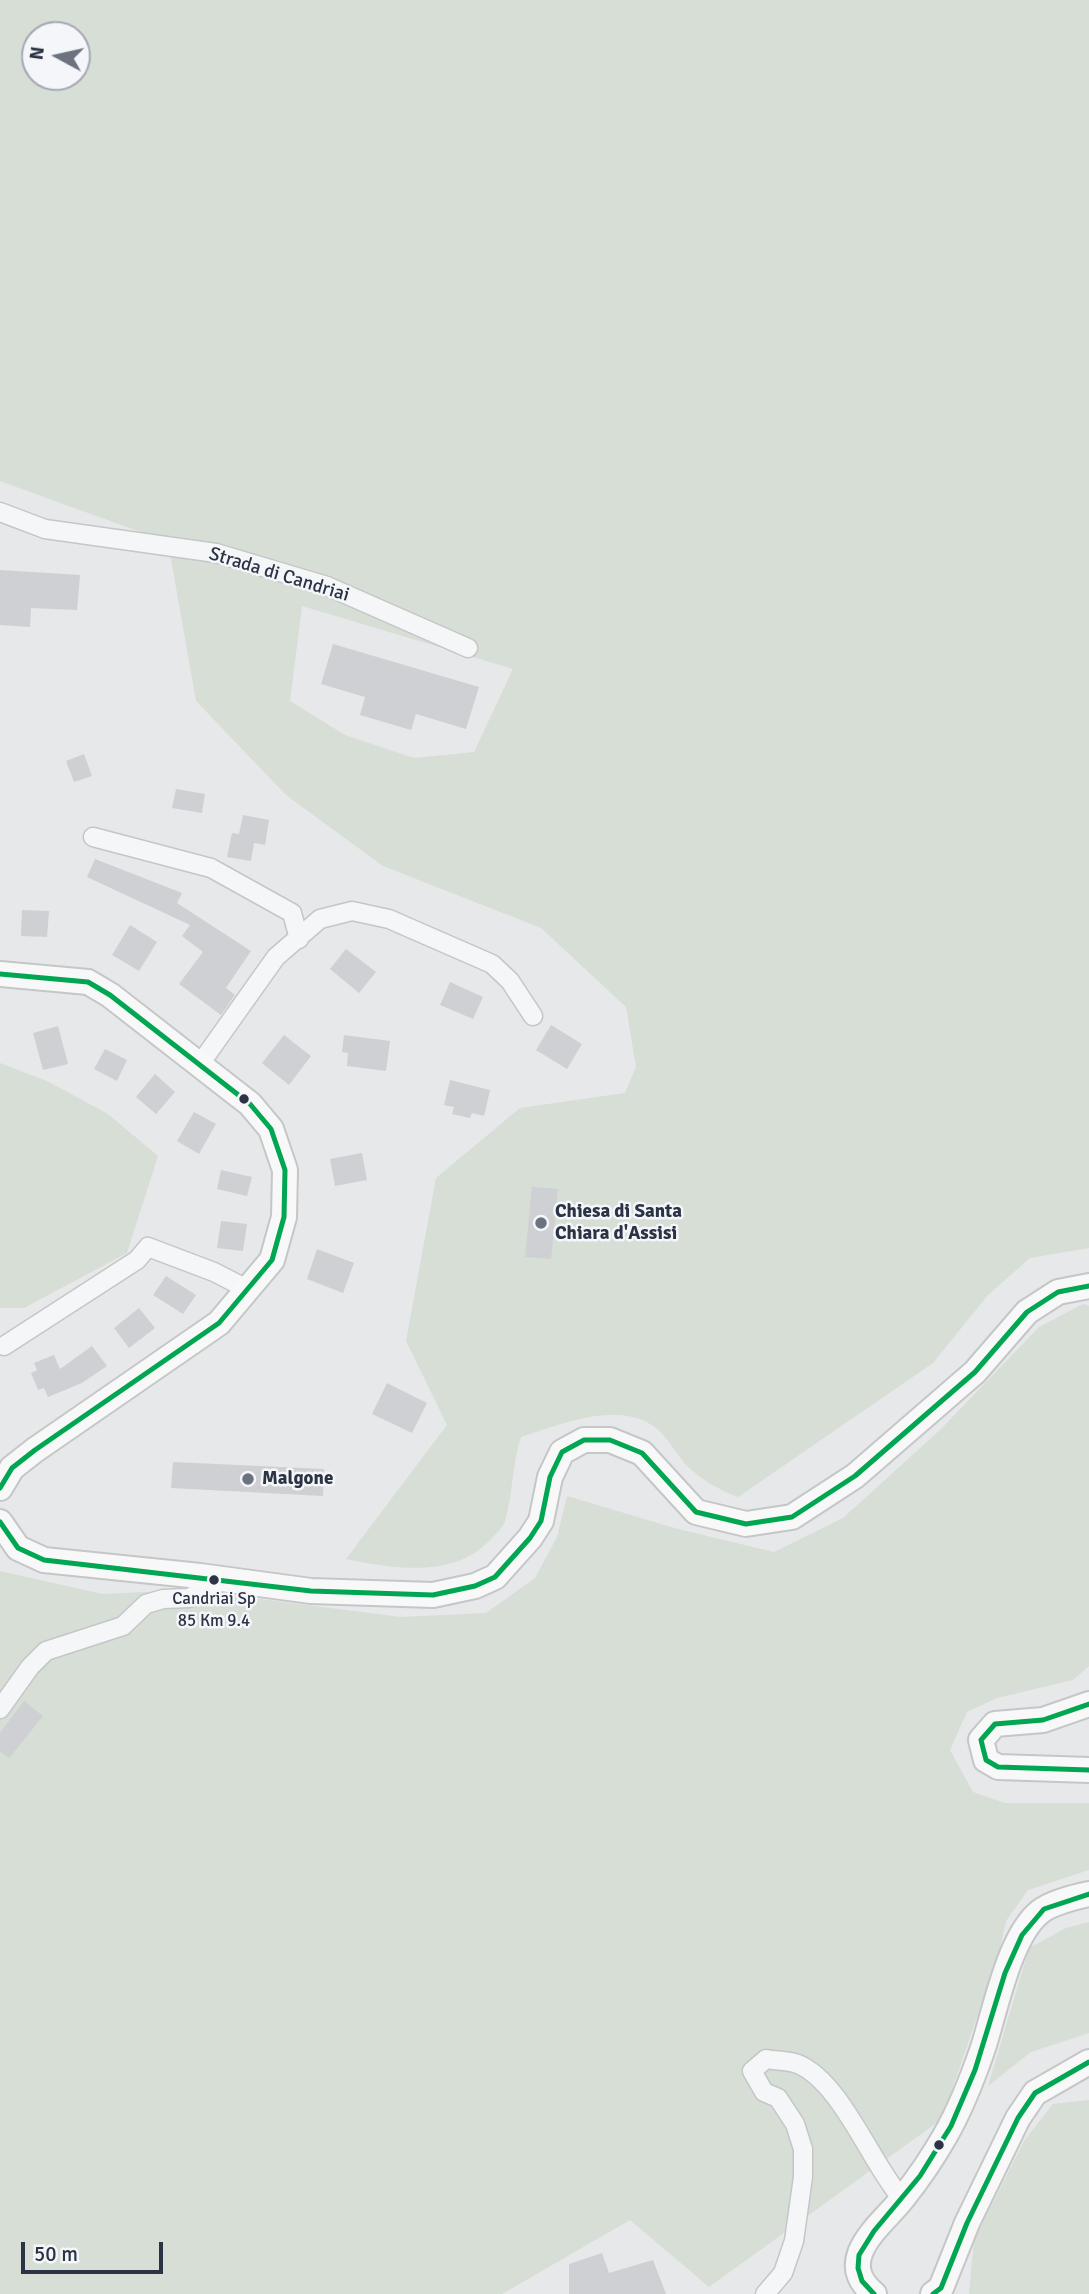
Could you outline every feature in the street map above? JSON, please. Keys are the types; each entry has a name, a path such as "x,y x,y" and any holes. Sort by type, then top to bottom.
{"main road":[{"path":"0,974 88,982 250,1104 271,1129 285,1170 284,1217 272,1259 219,1324 12,1468 0,1488"},
{"path":"0,1522 18,1548 44,1560 311,1591 433,1595 475,1586 495,1577 530,1538 541,1521 550,1477 562,1452 584,1440 610,1440 642,1454 696,1512 746,1524 792,1517 855,1476 975,1372 1027,1312 1058,1292 1089,1286"},
{"path":"1089,1704 1043,1720 995,1724 981,1740 986,1760 998,1767 1089,1770"},
{"path":"874,2294 866,2287 861,2275 859,2262 863,2247 869,2233 902,2199 945,2136 982,2052 1009,1967 1026,1927 1043,1909 1089,1894"},
{"path":"939,2292 967,2223 1018,2118 1035,2093 1089,2062"}],"street":[{"name":"Strada di Candriai","path":"0,512 46,529 216,553 314,582 468,648"},
{"path":"93,838 211,868 292,913 299,939"},
{"path":"200,1064 276,957 320,919 352,911 389,919 492,964 510,981 533,1016"},
{"path":"4,1346 137,1260 148,1247 214,1272 249,1290"},
{"path":"0,1709 30,1667 46,1651 123,1626 146,1604 163,1599 189,1598 222,1579"},
{"path":"765,2294 783,2273 794,2241 803,2168 803,2149 794,2124 778,2098 764,2092 752,2071 766,2059 798,2063 821,2082 845,2109 885,2179 902,2199"}],"shaded area":[{"path":"0,0 1089,0 1089,1248 1030,1258 988,1295 933,1363 738,1497 711,1484 693,1471 656,1428 625,1415 589,1417 521,1437 505,1521 498,1532 477,1551 461,1560 424,1568 384,1566 346,1559 447,1425 406,1341 436,1178 520,1108 625,1093 636,1067 626,1007 541,928 383,866 286,795 196,701 168,542 0,481","holes":["302,606 513,669 474,752 414,758 345,735 290,701"]},
{"path":"0,1063 47,1081 108,1114 158,1156 127,1253 24,1308 0,1308"},
{"path":"1083,1304 1089,1306 1089,1666 1073,1680 997,1698 967,1712 950,1750 973,1792 1005,1803 1089,1803 1089,1870 1028,1890 1006,1921 999,1953 942,2119 709,2287 630,2220 502,2294 0,2294 0,1571 102,1594 189,1590 401,1617 486,1613 535,1578 557,1537 567,1496 678,1529 774,1552 843,1518 940,1430 1039,1327"},
{"path":"1089,1922 1089,2033 1031,2052 988,2086 1029,1948 1066,1928"},
{"path":"1089,2100 1089,2294 969,2294 974,2240 1024,2141 1053,2104"}],"building":[{"path":"0,570 80,575 77,610 31,608 30,627 0,625"},
{"path":"333,644 479,687 466,729 416,714 411,730 360,715 365,697 321,684"},
{"path":"84,754 92,776 74,782 66,761"},
{"path":"176,789 205,794 202,813 172,808"},
{"path":"243,815 269,820 265,845 254,843 251,861 227,857 232,833 239,834"},
{"path":"95,859 182,893 177,903 251,951 226,988 235,995 221,1015 179,984 203,952 182,936 190,925 87,877"},
{"path":"22,910 49,911 47,937 21,936"},
{"path":"130,925 157,942 139,971 112,955"},
{"path":"346,949 376,972 359,993 330,969"},
{"path":"450,982 483,997 473,1019 440,1005"},
{"path":"551,1025 582,1044 567,1069 536,1050"},
{"path":"58,1026 68,1064 43,1070 33,1033"},
{"path":"284,1035 311,1056 289,1085 262,1063"},
{"path":"344,1035 390,1041 386,1071 347,1066 348,1053 342,1052"},
{"path":"105,1049 127,1060 117,1081 94,1069"},
{"path":"155,1074 175,1092 156,1114 136,1097"},
{"path":"450,1080 490,1090 484,1116 472,1113 470,1118 452,1114 454,1107 444,1105"},
{"path":"194,1112 216,1124 199,1154 177,1141"},
{"path":"362,1153 367,1180 335,1186 330,1159"},
{"path":"221,1170 252,1177 247,1196 217,1189"},
{"name":"Chiesa di Santa Chiara d'Assisi","path":"532,1187 558,1189 551,1259 525,1257"},
{"path":"221,1221 247,1224 243,1251 217,1248"},
{"path":"317,1249 354,1263 343,1293 307,1279"},
{"path":"166,1276 196,1295 183,1314 153,1295"},
{"path":"139,1308 155,1328 129,1348 114,1328"},
{"path":"92,1346 107,1366 82,1383 48,1397 44,1388 38,1390 31,1373 37,1370 34,1363 54,1355 60,1369"},
{"path":"387,1383 427,1403 412,1433 372,1414"},
{"name":"Malgone","path":"173,1462 324,1469 323,1496 171,1488"},
{"path":"24,1701 43,1716 9,1758 0,1751 0,1733"},
{"path":"602,2253 609,2273 653,2260 666,2294 569,2294 569,2264"}],"transit line":[{"path":"0,974 88,982 110,995 250,1104 271,1129 285,1170 284,1217 272,1260 219,1323 35,1450 12,1468 0,1488"},
{"path":"0,1522 18,1548 44,1560 311,1591 433,1595 475,1586 495,1577 530,1538 541,1521 550,1477 562,1452 584,1440 610,1440 642,1453 696,1512 746,1524 792,1517 855,1476 975,1372 1027,1312 1058,1292 1089,1286"},
{"path":"1089,1704 1043,1720 995,1724 981,1740 986,1760 998,1767 1089,1770"},
{"path":"874,2294 862,2281 858,2268 859,2255 874,2231 920,2176 951,2126 975,2070 1005,1973 1022,1935 1044,1909 1089,1894"},
{"path":"933,2294 941,2288 967,2223 1018,2118 1035,2093 1089,2062"}],"place":[{"name":"Chiesa di Santa Chiara d'Assisi","path":"541,1223"},
{"name":"Malgone","path":"248,1479"},
{"name":"Candriai Sp 85 Km 9.4","path":"214,1580"}]}
